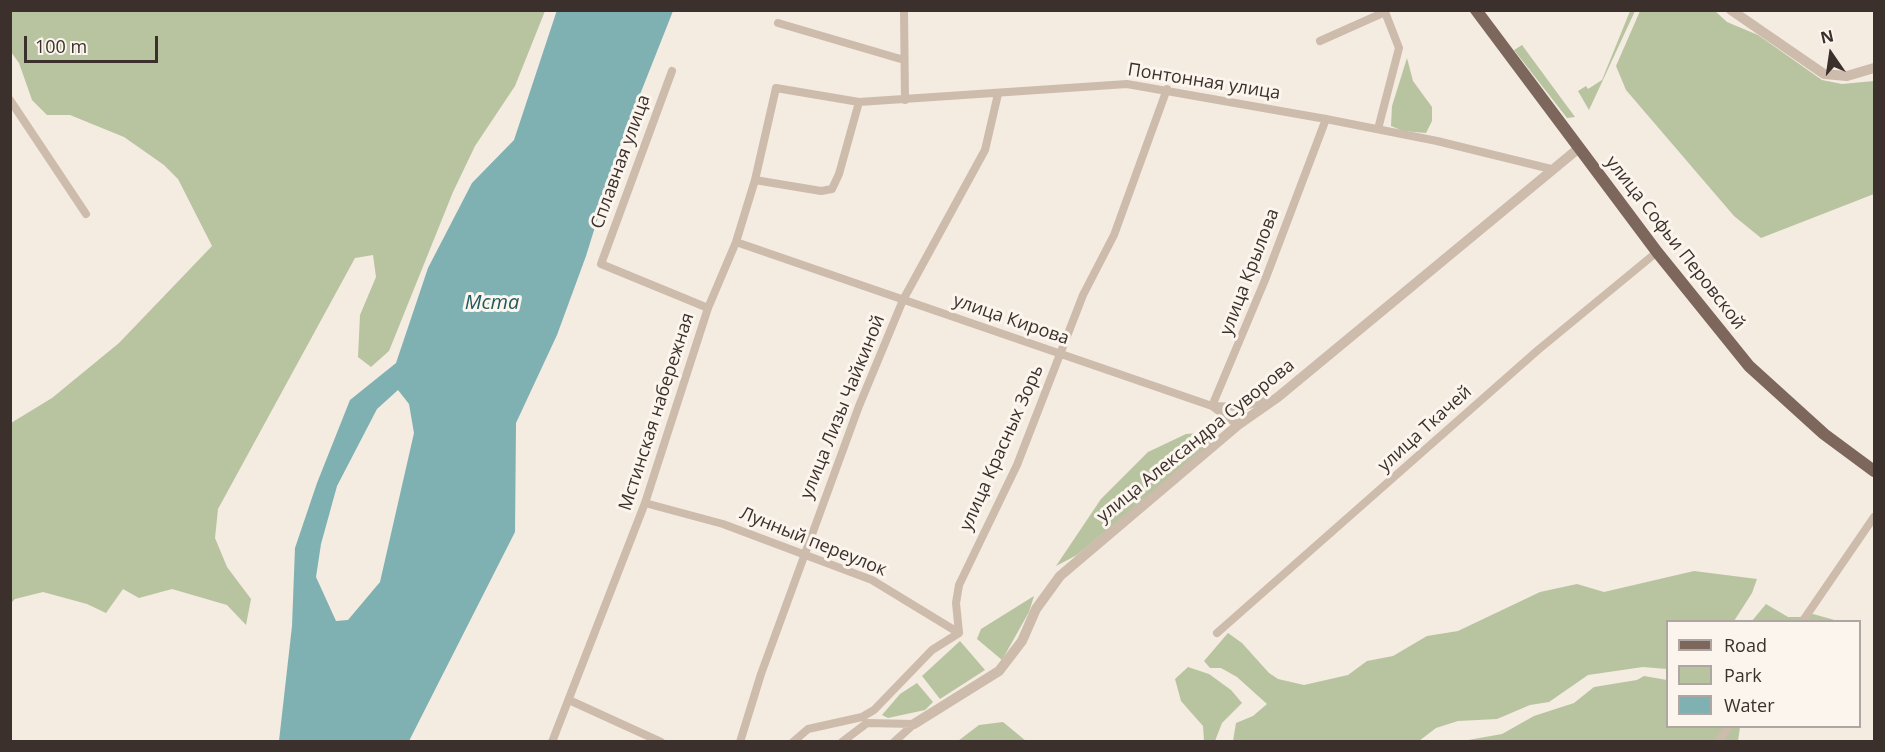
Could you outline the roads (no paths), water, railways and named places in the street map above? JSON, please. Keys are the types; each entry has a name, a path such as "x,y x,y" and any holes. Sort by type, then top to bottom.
{"main road":[{"name":"улица Софьи Перовской","path":"1476,10 1657,252 1749,366 1824,434 1875,471"}],"street":[{"path":"904,10 905,100"},
{"path":"1731,10 1824,74 1847,76 1875,68"},
{"path":"1320,41 1386,12 1400,48 1378,129"},
{"path":"778,22 904,60"},
{"name":"Сплавная улица","path":"672,71 600,264 708,308"},
{"name":"Понтонная улица","path":"776,88 859,102 1127,84 1167,89 1378,129 1551,169"},
{"name":"Мстинская набережная","path":"552,741 645,503 708,308 736,242 755,180 776,88"},
{"name":"улица Красных Зорь","path":"959,633 956,603 959,585 1017,465 1083,295 1114,235 1167,89"},
{"name":"улица Лизы Чайкиной","path":"741,741 757,684 859,406 903,300 985,150 998,94"},
{"path":"10,100 86,214"},
{"path":"755,180 821,191 832,189 839,174 859,102"},
{"name":"улица Крылова","path":"1212,406 1265,280 1326,119"},
{"name":"улица Александра Суворова","path":"914,724 999,671 1022,641 1036,609 1060,576 1238,425 1278,397 1579,148"},
{"name":"улица Кирова","path":"736,242 1212,406 1242,407 1278,397"},
{"name":"улица Ткачей","path":"1217,633 1379,493 1538,350 1657,252"},
{"path":"1212,406 1238,425"},
{"name":"Лунный переулок","path":"645,503 723,524 872,580 959,633"},
{"path":"1803,620 1875,517"},
{"path":"793,741 808,729 861,717 874,710 932,650 959,633"},
{"path":"569,700 661,741"},
{"path":"842,741 867,723 914,724"},
{"path":"894,741 914,724"},
{"path":"1718,741 1728,728"}],"water":[{"name":"Мста","path":"557,10 673,11 622,140 586,256 557,335 516,423 515,532 409,741 279,741 292,626 295,548 317,483 350,400 396,363 428,268 472,183 514,140","holes":["398,390 409,404 414,433 380,582 348,620 336,621 316,577 321,544 337,486 377,409"]}]}
